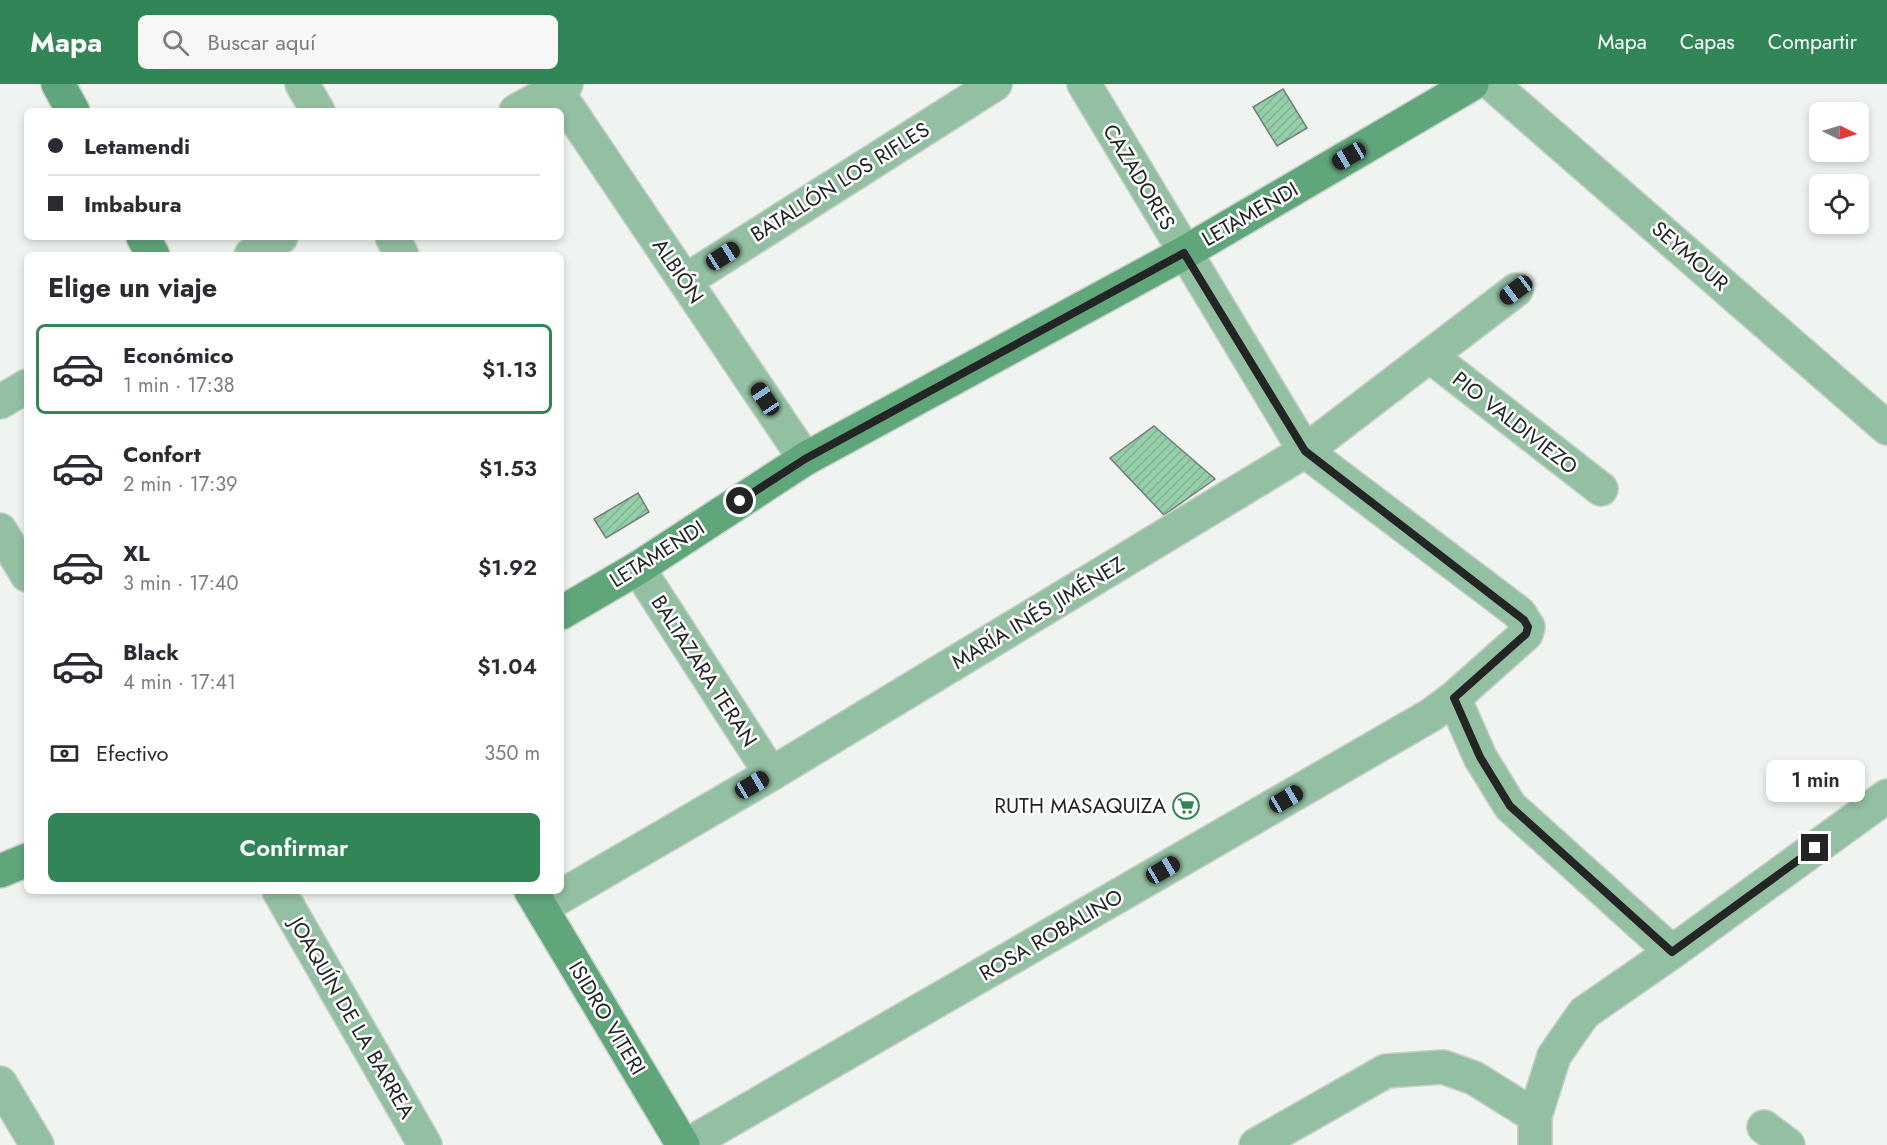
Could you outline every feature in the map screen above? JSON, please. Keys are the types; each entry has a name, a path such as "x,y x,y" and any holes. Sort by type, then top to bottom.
{"street":[{"path":"58,84 71,108"},
{"path":"302,84 316,108"},
{"name":"BATALLÓN LOS RIFLES","path":"685,281 995,84"},
{"name":"CAZADORES","path":"1084,84 1305,451 1519,614 1528,627 1526,634"},
{"name":"LETAMENDI","path":"564,611 638,568 805,459 1184,253 1472,84"},
{"name":"SEYMOUR","path":"1492,84 1887,428"},
{"path":"521,108 558,86"},
{"name":"ALBIÓN","path":"558,86 805,459"},
{"path":"256,252 276,240"},
{"name":"MARÍA INÉS JIMÉNEZ","path":"564,884 771,774 1305,451 1516,290"},
{"name":"PIO VALDIVIEZO","path":"1430,356 1601,489"},
{"path":"0,402 24,388"},
{"path":"0,530 24,569"},
{"name":"BALTAZARA TERAN","path":"638,568 771,774"},
{"name":"ROSA ROBALINO","path":"685,1145 1431,715 1454,698 1526,634"},
{"path":"1454,698 1480,757 1510,806 1672,952"},
{"path":"1256,1145 1386,1071 1443,1067 1474,1078 1535,1130 1554,1056 1584,1013 1887,796"},
{"path":"0,871 24,861"},
{"name":"JOAQUÍN DE LA BARREA","path":"281,894 425,1145"},
{"name":"ISIDRO VITERI","path":"536,899 685,1145"},
{"path":"0,1083 37,1145"}],"building":[{"path":"1283,89 1307,128 1277,146 1253,107"},
{"path":"1154,426 1215,479 1164,515 1110,458"},
{"path":"638,493 649,512 606,538 594,519"}],"place":[{"name":"RUTH MASAQUIZA","path":"1186,806"}],"route":[{"path":"740,501 805,459 1184,253 1305,451 1524,620 1528,627 1526,634 1454,698 1480,757 1510,806 1672,952 1815,848"}]}
